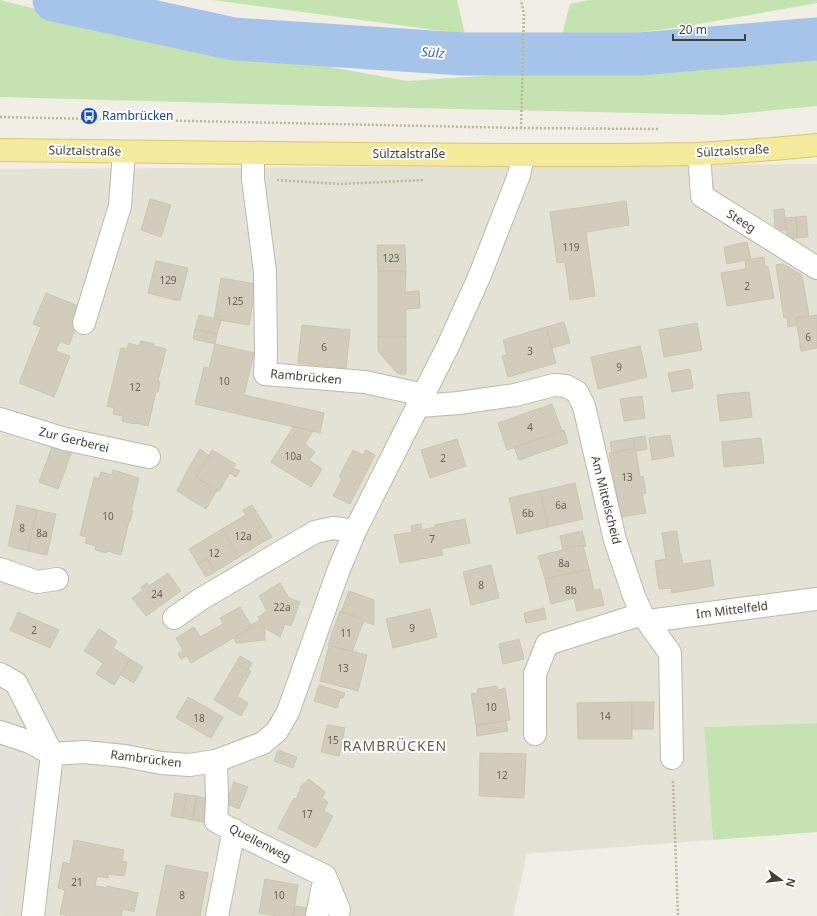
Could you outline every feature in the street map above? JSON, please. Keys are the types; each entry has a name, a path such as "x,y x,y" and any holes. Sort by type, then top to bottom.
{"main road":[{"name":"Sülztalstraße","path":"0,150 523,155 699,154 817,145"}],"street":[{"path":"84,323 120,206 124,152"},
{"name":"Rambrücken","path":"253,153 253,179 265,272 265,374 365,382 421,400"},
{"name":"Steeg","path":"699,154 702,196 817,268"},
{"name":"Rambrücken","path":"52,754 84,752 125,756 161,763 189,765 216,761 263,743 277,730 288,712 339,569 355,531 448,346 480,275 519,174 523,155"},
{"name":"Am Mittelscheid","path":"421,400 459,404 515,395 554,385 566,386 577,392 584,406 615,540 634,596 645,617 670,653 672,758"},
{"name":"Zur Gerberei","path":"0,418 65,439 149,457"},
{"path":"174,618 201,599 315,532 333,528 355,531"},
{"path":"0,569 37,582 57,579"},
{"name":"Im Mittelfeld","path":"534,734 535,674 547,644 645,617 817,599"},
{"path":"0,674 16,683 52,754 33,916"},
{"path":"0,732 30,742 52,754"},
{"name":"Quellenweg","path":"216,761 216,821 325,876"},
{"path":"217,916 234,830"},
{"path":"325,876 339,910"},
{"path":"317,916 325,876"}],"path":[{"path":"521,0 524,14 521,128"},
{"path":"0,117 521,128 666,129"},
{"path":"672,758 678,916"}],"shaded area":[{"path":"817,164 817,723 704,727 713,840 527,854 513,916 0,916 32,761 0,746 0,169"},
{"path":"0,746 33,761 0,916"}],"green space":[{"path":"0,0 101,25 407,81 671,63 817,45 817,106 724,115 0,97"},
{"path":"213,0 457,0 465,34"},
{"path":"588,0 817,0 817,3 682,27 560,42 570,4"},
{"path":"817,723 817,832 713,840 704,727"}],"building":[{"path":"150,199 171,205 161,237 141,230"},
{"path":"626,201 629,225 586,232 595,296 570,300 565,262 557,263 550,212"},
{"path":"784,209 786,230 775,231 774,210"},
{"path":"806,216 808,237 797,238 796,217"},
{"path":"796,217 797,238 787,239 785,218"},
{"path":"747,242 751,259 727,264 724,247"},
{"path":"377,245 405,245 406,271 378,271"},
{"path":"764,257 765,267 768,266 774,298 727,306 721,273 746,269 745,260"},
{"path":"156,261 188,268 180,301 148,293"},
{"path":"783,264 802,275 809,316 796,318 797,325 788,327 787,317 784,318 776,265"},
{"path":"378,271 406,271 405,292 419,291 420,308 406,309 406,337 378,337"},
{"path":"221,278 256,284 249,325 214,319"},
{"path":"46,293 83,308 69,345 60,341 56,351 70,356 54,397 19,383 41,327 33,324"},
{"path":"199,315 221,320 217,334 195,329"},
{"path":"817,315 817,348 801,351 796,318"},
{"path":"564,322 570,343 552,348 546,327"},
{"path":"697,323 702,350 664,357 659,330"},
{"path":"302,325 350,330 346,368 298,363"},
{"path":"546,327 556,363 508,377 502,356 507,355 503,340"},
{"path":"195,329 217,334 215,344 193,339"},
{"path":"378,337 406,337 406,374 398,374 378,351"},
{"path":"141,341 166,349 158,381 160,382 158,392 156,392 148,426 122,421 123,416 113,414 114,408 107,406 121,348 127,349 129,343 139,346"},
{"path":"215,344 254,353 244,395 324,413 320,433 195,404 204,367 209,368"},
{"path":"640,346 647,377 598,389 591,357"},
{"path":"690,369 693,388 672,392 668,373"},
{"path":"749,392 752,417 720,421 717,395"},
{"path":"642,396 645,418 624,421 620,399"},
{"path":"552,404 562,431 507,450 498,423"},
{"path":"294,426 313,431 305,444 315,452 309,460 322,469 311,487 271,462"},
{"path":"564,430 568,443 519,460 514,447"},
{"path":"670,435 674,456 652,460 649,438"},
{"path":"645,436 647,449 636,451 640,477 643,476 646,493 642,494 646,513 621,517 609,453 635,448 633,438"},
{"path":"633,438 635,448 612,453 610,442"},
{"path":"761,438 764,463 724,467 722,442"},
{"path":"457,439 466,466 430,478 421,450"},
{"path":"53,444 72,451 58,489 39,482"},
{"path":"200,449 209,456 196,477 217,490 206,509 177,491"},
{"path":"212,450 236,464 233,468 240,471 236,477 230,473 219,491 196,477"},
{"path":"353,450 363,455 366,450 375,455 350,504 333,496 342,479 339,477"},
{"path":"113,470 139,478 131,511 133,511 130,522 129,521 121,555 107,551 107,553 95,550 96,546 85,543 87,537 80,535 94,477 99,479 101,472 112,475"},
{"path":"575,483 583,519 548,527 540,491"},
{"path":"540,491 548,527 517,534 509,498"},
{"path":"17,505 37,510 28,551 8,546"},
{"path":"252,505 264,524 255,530 263,542 239,557 222,529 246,515 243,510"},
{"path":"37,510 56,514 47,555 28,551"},
{"path":"465,519 470,543 441,549 443,555 400,563 394,535 412,532 411,526 421,524 422,530 436,527 435,525"},
{"path":"264,524 272,537 263,542 255,530"},
{"path":"222,529 239,557 215,572 207,558 198,564 189,549"},
{"path":"582,531 586,546 583,547 583,545 563,550 560,536"},
{"path":"677,531 683,564 710,560 714,586 672,593 671,588 659,589 655,561 666,559 662,533"},
{"path":"583,545 589,569 545,579 538,556"},
{"path":"207,558 215,572 206,577 198,564"},
{"path":"491,565 499,598 471,605 463,572"},
{"path":"589,569 594,591 600,589 604,605 577,611 574,598 551,604 545,579"},
{"path":"168,573 181,591 146,616 132,598 143,590 141,587 147,583 149,586"},
{"path":"280,583 289,598 300,602 291,626 285,624 280,637 265,628 258,617 267,611 259,596"},
{"path":"349,591 374,600 374,625 341,612"},
{"path":"240,607 252,627 191,663 187,656 181,659 178,654 183,650 176,638 194,627 200,637 223,624 220,618"},
{"path":"544,608 546,619 526,623 524,613"},
{"path":"430,609 437,637 393,648 386,619"},
{"path":"340,611 364,620 352,652 328,645"},
{"path":"18,612 59,630 50,648 10,630"},
{"path":"260,620 265,628 265,640 236,643 234,638 252,627 251,625"},
{"path":"99,629 117,641 113,648 130,659 114,685 96,674 103,663 84,651"},
{"path":"519,639 524,659 503,664 499,644"},
{"path":"329,646 367,655 358,691 320,681"},
{"path":"240,656 252,663 248,670 236,663"},
{"path":"130,659 143,667 134,683 121,675"},
{"path":"236,663 251,671 237,696 248,703 241,716 214,700"},
{"path":"319,685 345,693 343,698 340,698 337,708 314,701"},
{"path":"497,686 498,690 505,688 510,720 476,725 471,694 478,693 477,689"},
{"path":"188,697 223,717 211,738 176,718"},
{"path":"632,702 632,739 578,739 577,703"},
{"path":"632,702 654,702 653,729 632,729"},
{"path":"506,721 508,731 477,736 476,725"},
{"path":"327,725 345,728 339,756 321,752"},
{"path":"278,750 297,757 293,768 274,761"},
{"path":"480,753 526,754 524,798 479,796"},
{"path":"309,779 325,792 322,798 328,802 324,811 333,816 316,848 278,828 294,798 296,799 301,788 300,787"},
{"path":"234,782 248,787 239,809 226,804"},
{"path":"175,793 187,795 182,818 171,816"},
{"path":"187,795 197,796 192,820 182,818"},
{"path":"197,796 207,799 203,822 192,820"},
{"path":"74,840 124,850 122,861 127,862 124,876 108,874 108,878 97,876 95,886 107,888 107,886 138,893 134,912 123,909 121,916 68,916 60,914 65,890 58,888 63,862 70,864"},
{"path":"166,865 208,873 200,916 156,916"},
{"path":"265,879 298,885 293,916 277,916 259,913"},
{"path":"295,906 313,909 312,916 293,916"}],"waterway":[{"name":"Sülz","path":"54,0 234,39 462,54 639,54 817,39"}],"place":[{"name":"Rambrücken","path":"89,116"}],"district":[{"name":"RAMBRÜCKEN","path":"395,746"}]}
